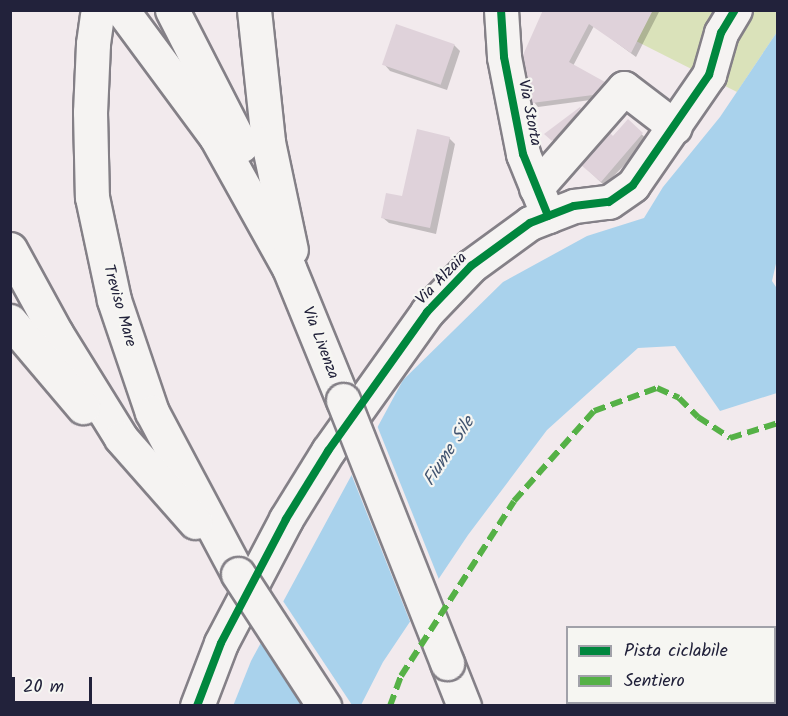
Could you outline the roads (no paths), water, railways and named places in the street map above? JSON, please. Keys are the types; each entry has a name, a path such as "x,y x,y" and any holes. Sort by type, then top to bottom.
{"main road":[{"path":"172,10 290,247"},
{"path":"254,10 268,142 304,301"},
{"name":"Via Storta","path":"501,10 504,57 523,154 542,202"},
{"name":"Via Alzaia","path":"197,705 221,643 286,519 328,451 427,312 471,266 530,223 542,202 574,206 609,202 633,185 709,75 721,33 735,10"},
{"name":"Via Livenza","path":"109,13 216,137 290,268 464,705"},
{"name":"Treviso Mare","path":"109,13 93,44 90,112 92,197 114,300 152,412 238,574"},
{"name":"Via Storta","path":"542,202 624,88 675,127"},
{"path":"10,249 56,333 122,438 238,574 324,705"},
{"path":"10,321 98,424 122,438"}],"water":[{"name":"Fiume Sile","path":"777,32 778,255 772,281 778,290 777,393 720,411 675,346 638,348 547,430 468,535 383,662 361,705 233,706 251,661 403,380 503,282 587,236 644,218 663,187 720,117"}]}
